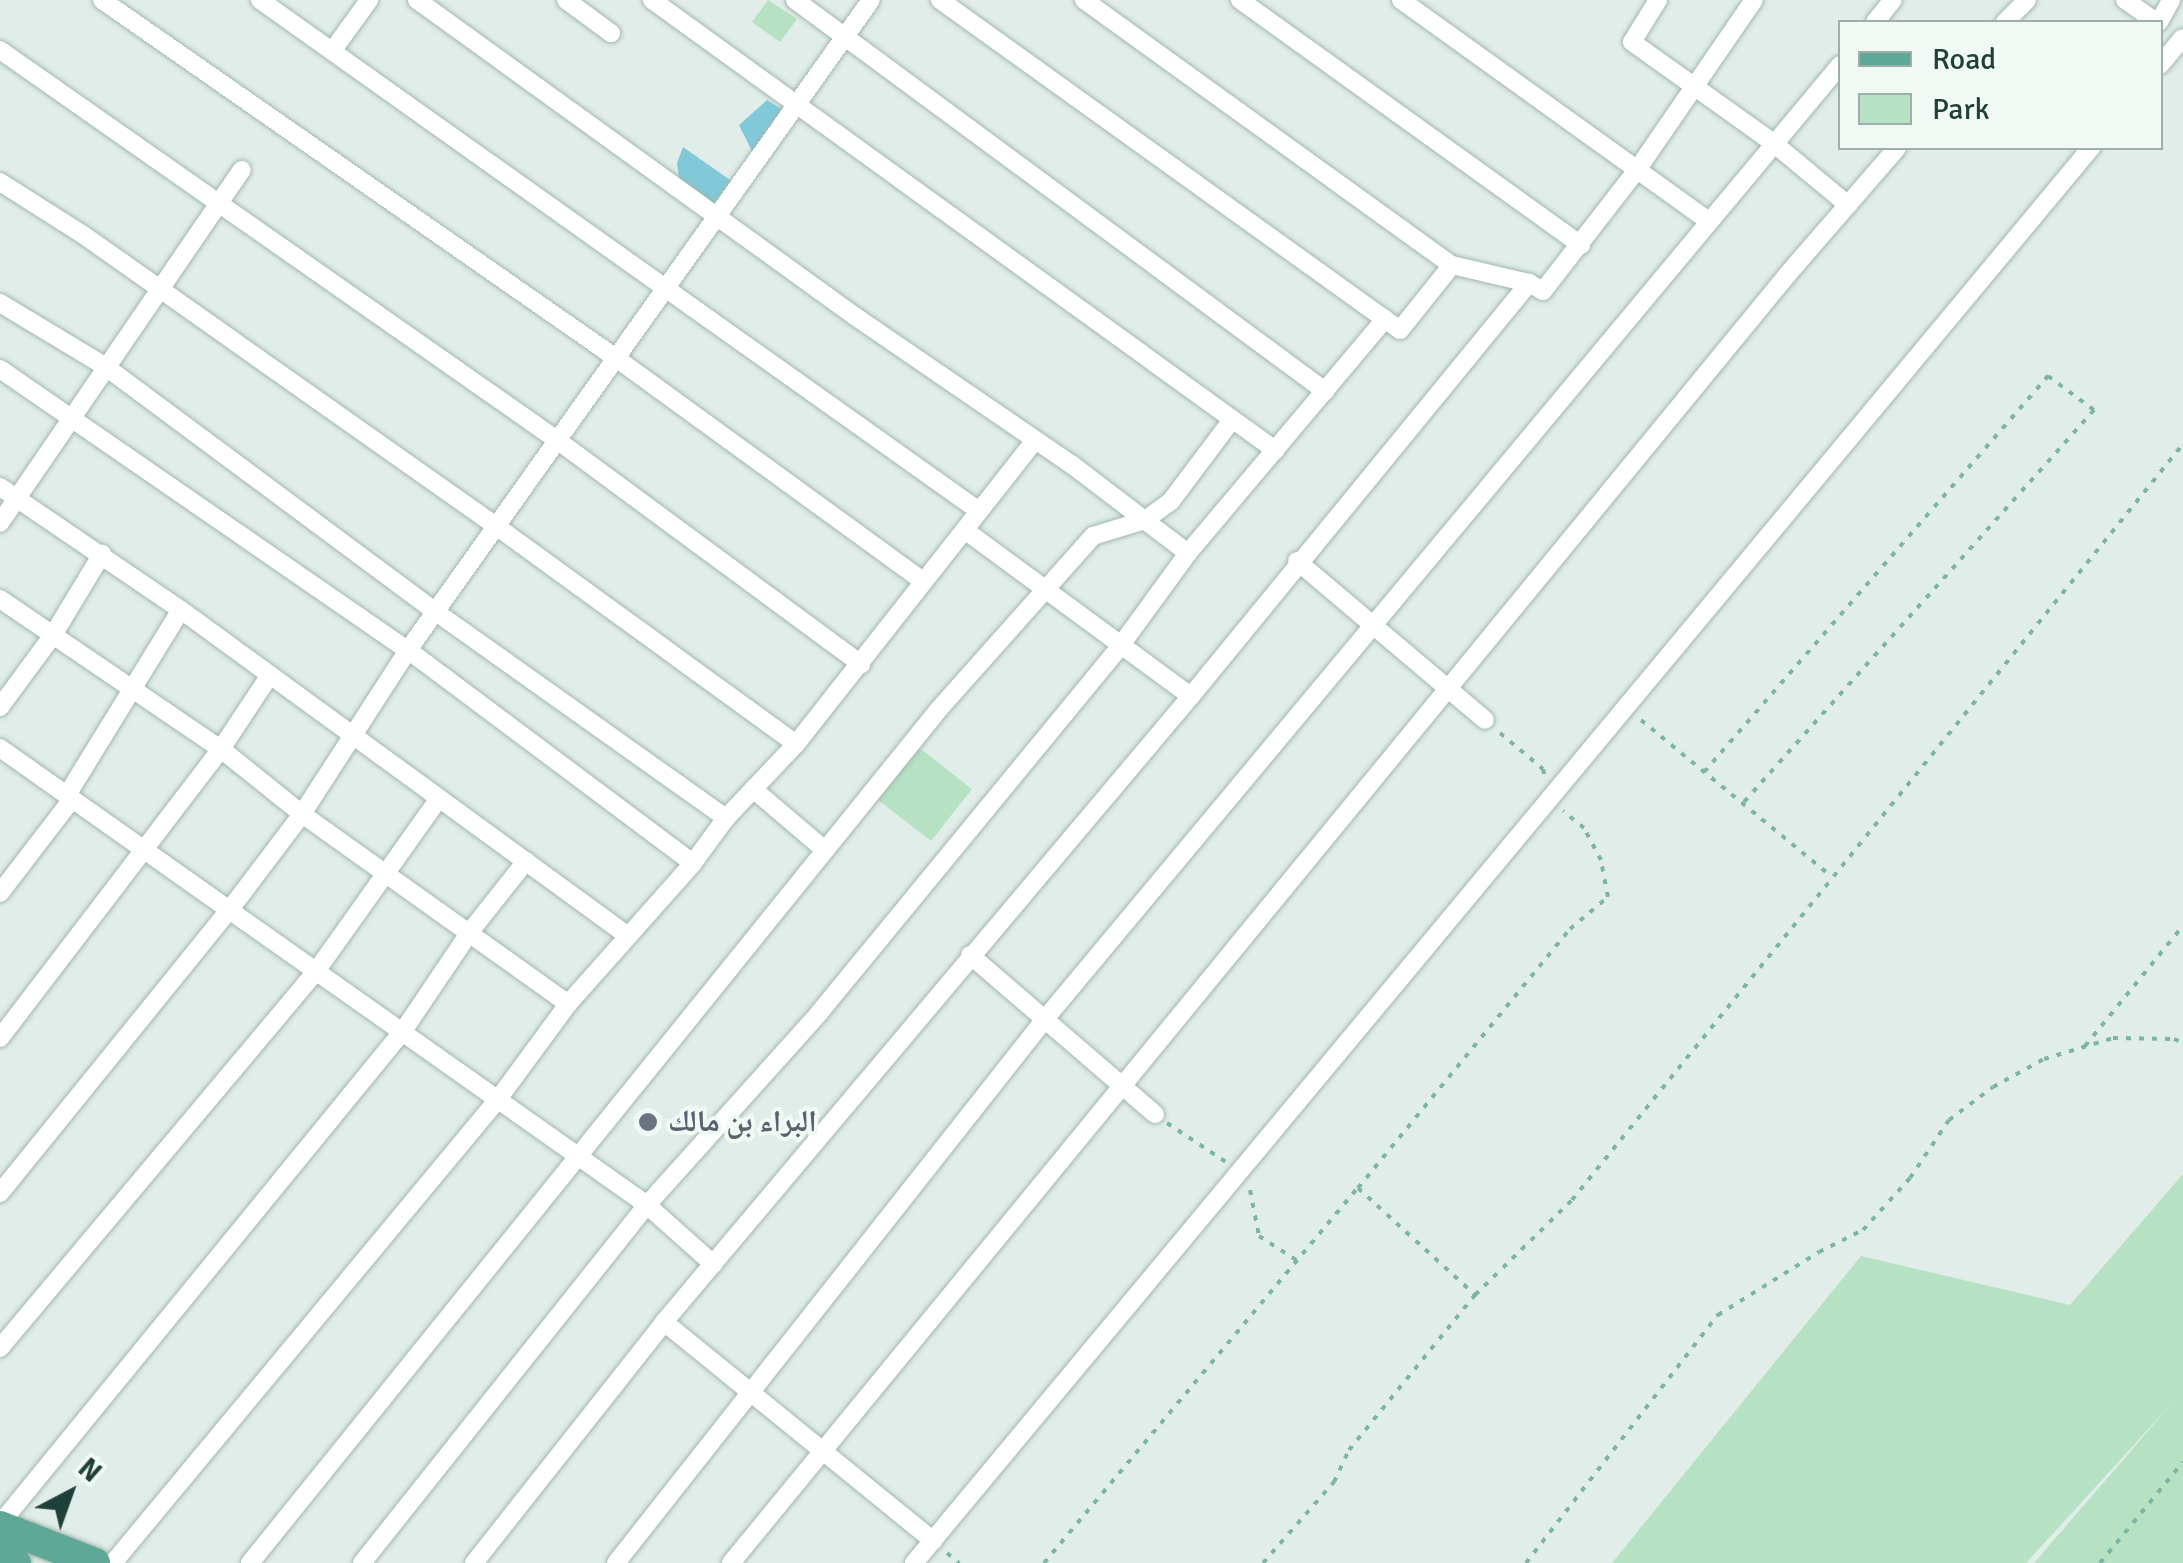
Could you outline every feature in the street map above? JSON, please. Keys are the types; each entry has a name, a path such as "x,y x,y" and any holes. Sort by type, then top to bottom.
{"main road":[{"path":"0,1525 95,1563"},
{"path":"0,1557 16,1563"}],"street":[{"path":"102,0 616,358 922,580"},
{"path":"260,0 978,511"},
{"path":"333,50 369,0"},
{"path":"416,0 1188,553"},
{"path":"566,0 611,32"},
{"path":"652,0 1275,450"},
{"path":"796,0 1324,391"},
{"path":"0,1193 231,908 302,814 408,650 871,0"},
{"path":"940,0 1400,330 1452,265"},
{"path":"1084,0 1452,265 1529,283 1543,291 1637,170 1754,0"},
{"path":"1240,0 1581,244"},
{"path":"1401,0 1708,220"},
{"path":"1658,0 1632,42 1776,145 1848,204"},
{"path":"1876,20 1892,0"},
{"path":"2007,20 2027,0"},
{"path":"2125,0 2155,20"},
{"path":"2163,61 2183,37"},
{"path":"0,50 220,200 557,440 861,664"},
{"path":"616,1563 1045,1019 1838,68"},
{"path":"732,1563 1050,1180 1121,1084 1447,688 1895,150"},
{"path":"914,1563 2089,150"},
{"path":"0,523 242,170"},
{"path":"0,182 161,289 796,744"},
{"path":"474,1563 664,1322 1191,696 1529,283"},
{"path":"0,302 106,366 436,612 726,818"},
{"path":"362,1563 647,1205 819,1013 1121,644 1188,553 1385,319"},
{"path":"0,369 408,650 693,863"},
{"path":"250,1563 939,709 1093,536 1146,520 1172,501 1231,421"},
{"path":"113,1563 500,1098 568,1004 693,863 726,818 796,744 1034,442"},
{"path":"0,487 102,554 628,936"},
{"path":"966,531 1191,696"},
{"path":"0,707 53,635 102,554"},
{"path":"1298,561 1484,720"},
{"path":"0,599 222,749 302,814 568,1004"},
{"path":"0,893 69,797 180,610"},
{"path":"0,1038 222,749 270,675"},
{"path":"0,748 500,1098 647,1205 714,1264"},
{"path":"753,789 825,850"},
{"path":"0,1348 317,970 388,876 438,800"},
{"path":"0,1525 404,1031 469,933 526,862"},
{"path":"970,955 1156,1114"},
{"path":"664,1322 933,1541"}],"path":[{"path":"1704,772 2048,376 2094,410 1743,804"},
{"path":"1263,1563 1334,1482 1349,1450 1475,1296 1572,1200 2183,444"},
{"path":"1626,708 1832,876"},
{"path":"1044,1563 1570,928 1608,897 1601,860 1584,828 1550,800 1543,769 1484,720"},
{"path":"2085,1047 2183,926"},
{"path":"1526,1563 1718,1314 1819,1252 1863,1230 1910,1178 1949,1120 1993,1087 2044,1059 2114,1038 2174,1039 2183,1043"},
{"path":"1156,1114 1200,1149 1241,1170 1250,1190 1259,1236 1298,1260"},
{"path":"1358,1188 1475,1296"},
{"path":"2100,1563 2183,1462"}],"green space":[{"path":"768,0 797,19 780,42 752,22"},
{"path":"918,747 972,789 931,841 877,799"},
{"path":"2183,1174 2183,1563 2034,1563 2174,1401 2026,1563 1612,1563 1861,1256 2070,1305"}],"water":[{"path":"767,100 785,111 753,153 739,125"},
{"path":"683,147 733,182 717,206 679,179 677,163"}],"place":[{"name":"البراء بن مالك","path":"648,1122"}]}
